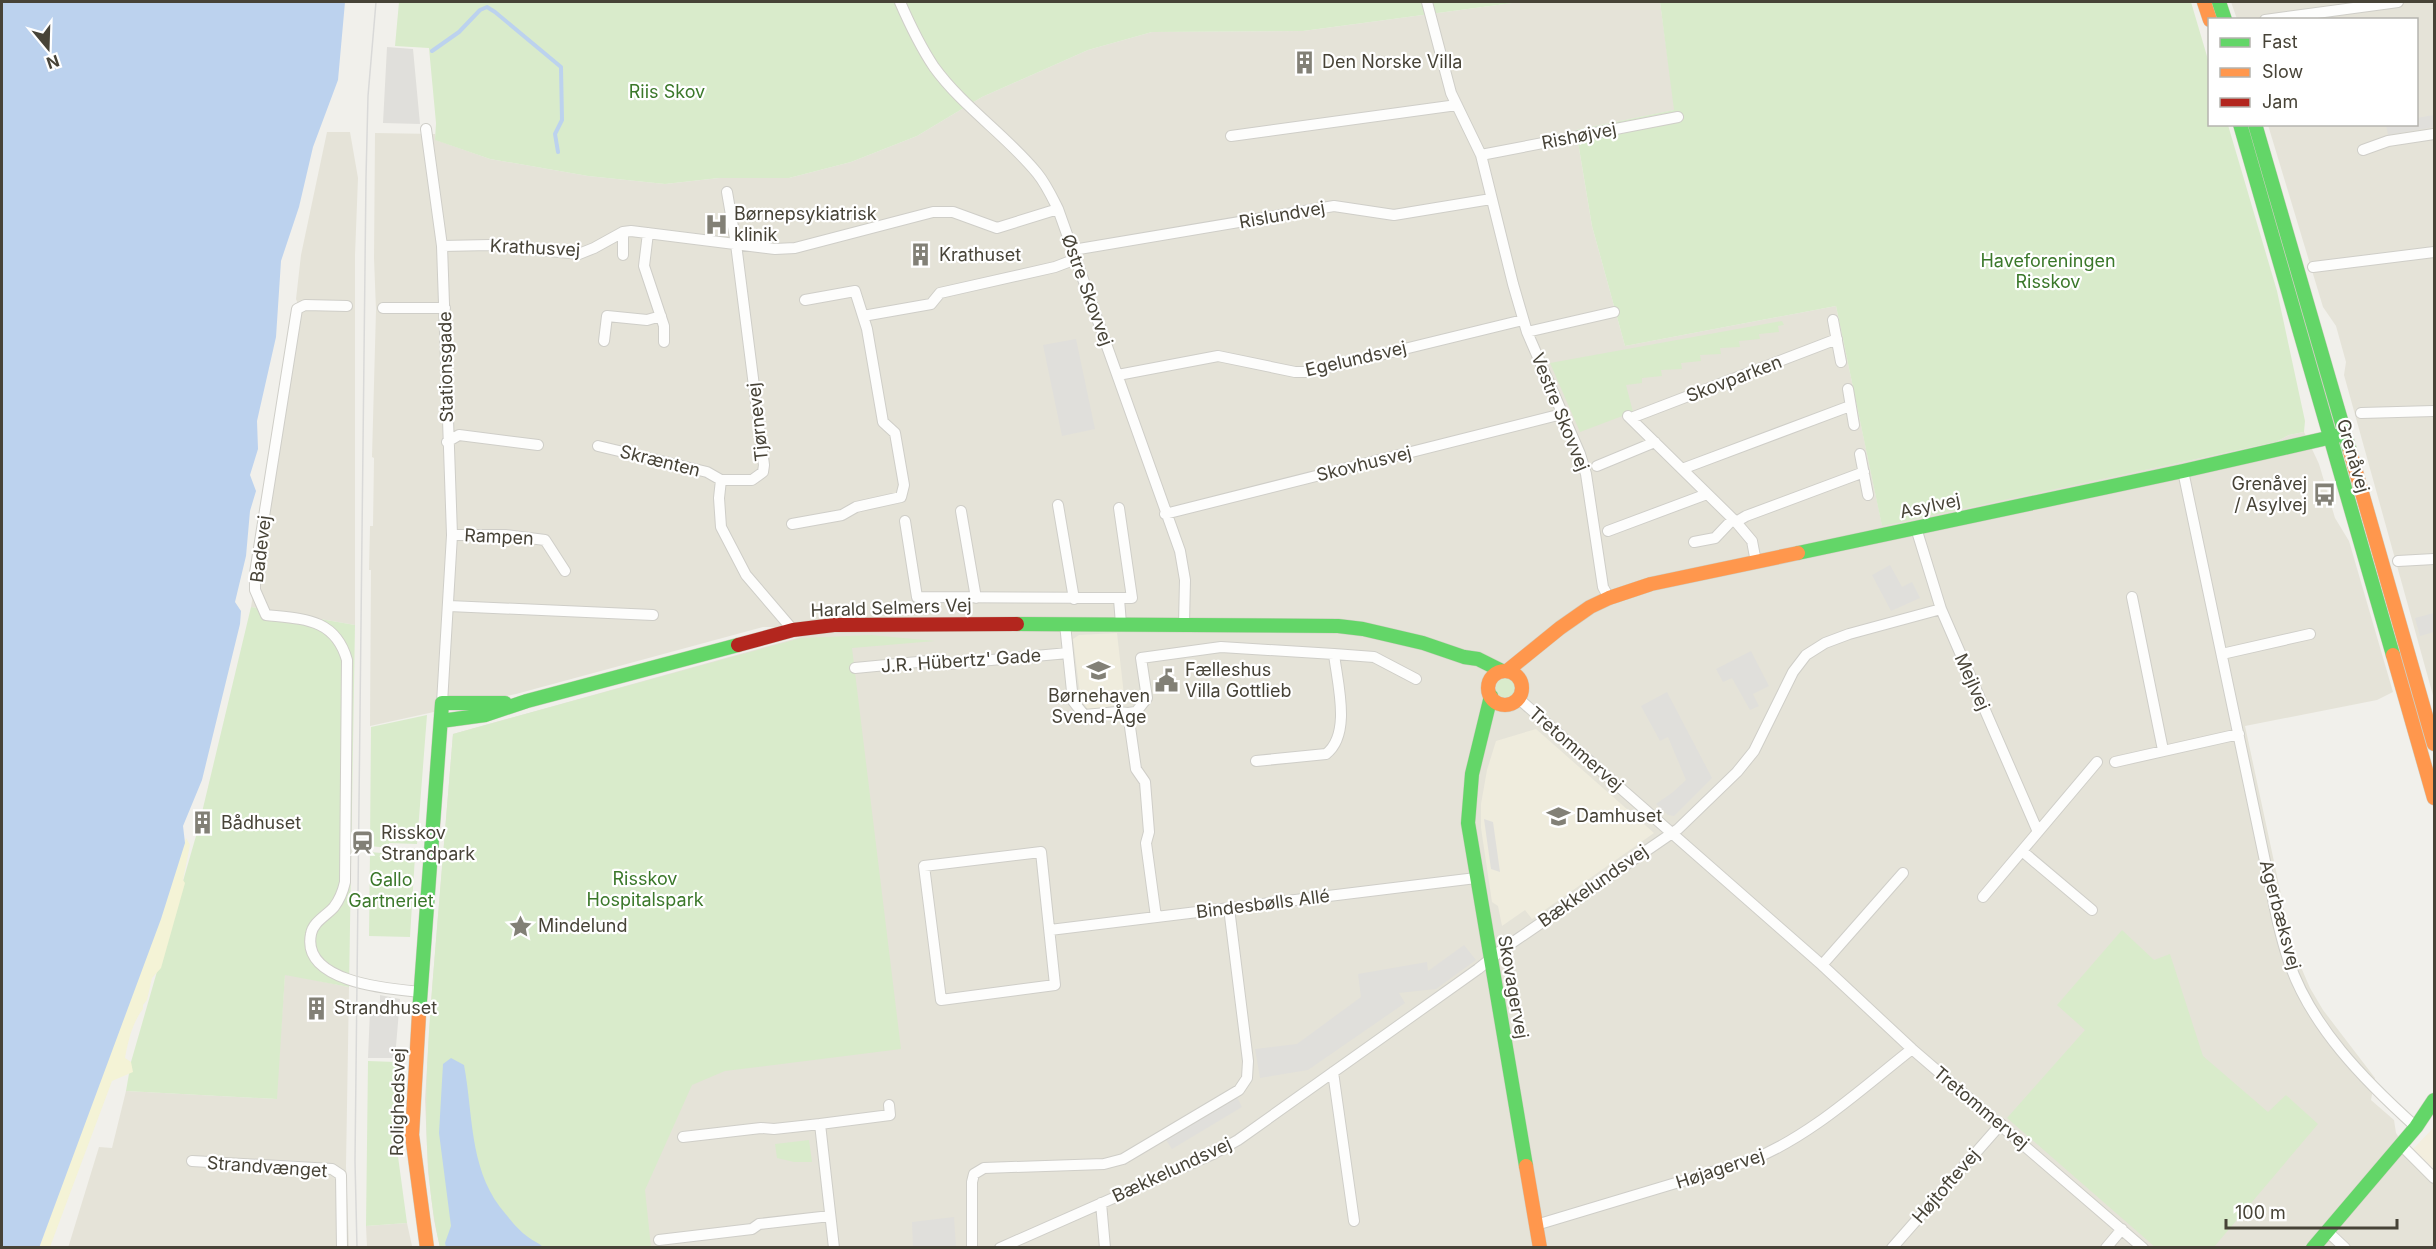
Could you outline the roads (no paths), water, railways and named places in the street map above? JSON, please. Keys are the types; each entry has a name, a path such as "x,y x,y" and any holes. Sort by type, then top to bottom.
{"street":[{"name":"Østre Skovvej","path":"900,2 915,37 935,68 960,96 1022,155 1040,176 1058,209 1184,566 1184,624"},
{"name":"Vestre Skovvej","path":"1427,2 1446,78 1480,155 1527,332 1573,437 1586,474 1603,587 1609,598"},
{"path":"2204,2 2209,18"},
{"path":"2219,2 2224,18"},
{"path":"2280,18 2398,2"},
{"path":"1231,136 1457,105"},
{"name":"Rishøjvej","path":"1480,155 1678,117"},
{"name":"Grenåvej","path":"2241,126 2434,798"},
{"name":"Grenåvej","path":"2256,126 2434,744"},
{"name":"Stationsgade","path":"426,129 442,246 452,535 442,703"},
{"path":"2363,150 2388,141 2434,134"},
{"name":"Tjørnevej","path":"721,480 752,480 763,472 764,465 736,244 727,192"},
{"name":"Rislundvej","path":"863,316 932,304 940,293 1055,267 1074,254 1334,206 1394,215 1491,199"},
{"path":"623,255 623,232 776,249 795,248 933,212 953,212 997,228 1058,209"},
{"name":"Krathusvej","path":"442,246 490,245 579,254 623,232"},
{"path":"648,233 644,266 664,326 664,342"},
{"path":"2313,267 2434,252"},
{"path":"792,524 842,515 856,507 901,496 904,485 895,433 883,422 863,316 855,291 805,300"},
{"name":"Badevej","path":"348,306 304,305 297,309 255,573 255,590 266,615 301,619 324,627 339,639 347,660 345,882 342,893 334,906 317,922 311,934 311,952 326,970 340,977 372,985 420,992"},
{"path":"383,308 445,308"},
{"name":"Vestre Skovvej","path":"1527,332 1614,312"},
{"path":"604,341 607,316 647,320 661,316"},
{"name":"Egelundsvej","path":"1118,375 1218,356 1295,372 1310,372 1523,320"},
{"path":"1833,320 1841,362"},
{"name":"Skovparken","path":"1756,562 1752,541 1629,417 1837,339"},
{"path":"1848,389 1854,425"},
{"path":"1682,469 1850,406"},
{"path":"2361,413 2434,411"},
{"name":"Skovhusvej","path":"1165,514 1562,414"},
{"name":"Asylvej","path":"1504,671 1538,648 1575,617 1609,598 1651,584 2183,471 2345,434"},
{"path":"447,442 459,435 538,445"},
{"path":"1597,466 1655,442"},
{"name":"Skrænten","path":"598,446 708,472 721,480"},
{"path":"1860,453 1868,495"},
{"name":"Agerbæksvej","path":"2183,471 2288,960 2303,994 2322,1025 2361,1075 2416,1127"},
{"path":"1694,542 1715,538 1734,521 1864,472"},
{"path":"721,480 719,498 721,527 746,575 793,630"},
{"path":"1608,531 1707,494"},
{"path":"1058,505 1074,599"},
{"path":"1119,508 1132,598 1119,598 1121,624"},
{"name":"Harald Selmers Vej","path":"961,512 976,598"},
{"name":"Harald Selmers Vej","path":"905,521 917,597 1119,598"},
{"name":"Mejlvej","path":"1916,528 1941,609 2038,832"},
{"name":"Rampen","path":"452,535 505,535 545,540 565,572"},
{"path":"2398,561 2434,559"},
{"path":"2132,597 2163,750"},
{"path":"449,606 653,615"},
{"name":"Bækkelundsvej","path":"1000,1248 1213,1154 1238,1140 1490,959 1678,829 1745,764 1754,751 1793,672 1806,655 1825,643 1849,634 1941,609"},
{"name":"J.R. Hübertz' Gade","path":"1065,624 1073,701 1084,715 1128,713"},
{"name":"Harald Selmers Vej","path":"441,721 463,721 527,701 793,630 845,625 1184,624 1318,625 1363,628 1478,659 1504,671"},
{"path":"2222,654 2310,634"},
{"path":"1156,917 1146,843 1149,832 1144,782 1136,769 1128,713 1136,712 1147,698 1141,658 1221,647 1374,657 1416,679"},
{"name":"Asylvej","path":"1521,681 1538,648"},
{"name":"J.R. Hübertz' Gade","path":"855,668 939,660 948,664 1068,653"},
{"path":"1256,761 1326,754 1332,749 1342,724 1334,654"},
{"name":"Harald Selmers Vej","path":"1464,657 1489,682"},
{"path":"1504,671 1515,674 1521,681 1523,688 1519,699 1512,704 1504,705 1496,702 1488,689 1489,682 1494,675 1504,671"},
{"name":"Skovagervej","path":"1491,696 1484,734 1472,774 1468,823 1540,1248"},
{"name":"Tretommervej","path":"1519,699 1822,965 1912,1049 2143,1248"},
{"name":"Harald Selmers Vej","path":"442,703 491,704 527,701"},
{"name":"Rolighedsvej","path":"427,1248 412,1135 420,992 442,703"},
{"name":"Skovagervej","path":"1484,734 1504,705"},
{"path":"2115,762 2239,734"},
{"path":"1983,897 2097,762"},
{"path":"2022,851 2092,910"},
{"path":"1041,852 1050,930 1055,986 940,1000 924,866 1041,852"},
{"path":"1822,965 1903,873"},
{"name":"Bindesbølls Allé","path":"1050,930 1476,878"},
{"path":"972,1248 972,1182 974,1174 984,1168 1104,1164 1123,1159 1239,1090 1247,1078 1248,1061 1229,908"},
{"name":"Højagervej","path":"1536,1225 1749,1161 1776,1150 1797,1137 1912,1049"},
{"path":"1333,1072 1353,1221"},
{"path":"2416,1127 2434,1100"},
{"path":"682,1137 890,1115 889,1105"},
{"path":"2313,1248 2400,1145 2434,1110"},
{"path":"820,1124 834,1248"},
{"name":"Højtoftevej","path":"1892,1248 2001,1124"},
{"path":"2400,1145 2434,1178"},
{"name":"Strandvænget","path":"192,1161 332,1169 341,1175 342,1248"},
{"path":"1101,1203 1105,1248"},
{"path":"658,1240 752,1229 759,1224 830,1216"},
{"path":"2106,1248 2122,1229"},
{"path":"2327,1232 2345,1248"}],"water":[{"path":"2,2 345,2 338,80 313,147 299,207 281,261 276,337 257,421 258,449 250,475 256,491 250,511 246,556 235,602 241,611 240,624 202,780 183,826 185,843 161,919 39,1248 2,1247"},
{"path":"451,1058 464,1065 477,1156 490,1191 517,1227 543,1247 446,1247 445,1243 451,1226 439,1133 443,1064"}],"waterway":[{"path":"432,51 459,32 480,10 487,7 495,12 561,67 562,120 555,134 558,152"}],"tram line":[{"path":"357,1248 355,1161 366,177 368,96 376,2"}],"place":[{"name":"Den Norske Villa","path":"1304,62"},
{"name":"Børnepsykiatrisk klinik","path":"716,224"},
{"name":"Krathuset","path":"921,255"},
{"name":"Grenåvej / Asylvej","path":"2325,494"},
{"name":"Børnehaven Svend-Åge","path":"1099,670"},
{"name":"Fælleshus Villa Gottlieb","path":"1167,680"},
{"name":"Damhuset","path":"1558,816"},
{"name":"Bådhuset","path":"203,823"},
{"name":"Risskov Strandpark","path":"363,843"},
{"name":"Mindelund","path":"520,926"},
{"name":"Strandhuset","path":"316,1008"}],"park label":[{"name":"Riis Skov","path":"667,92"},
{"name":"Haveforeningen Risskov","path":"2048,271"},
{"name":"Risskov Hospitalspark","path":"645,889"},
{"name":"Gallo Gartneriet","path":"391,890"}]}
